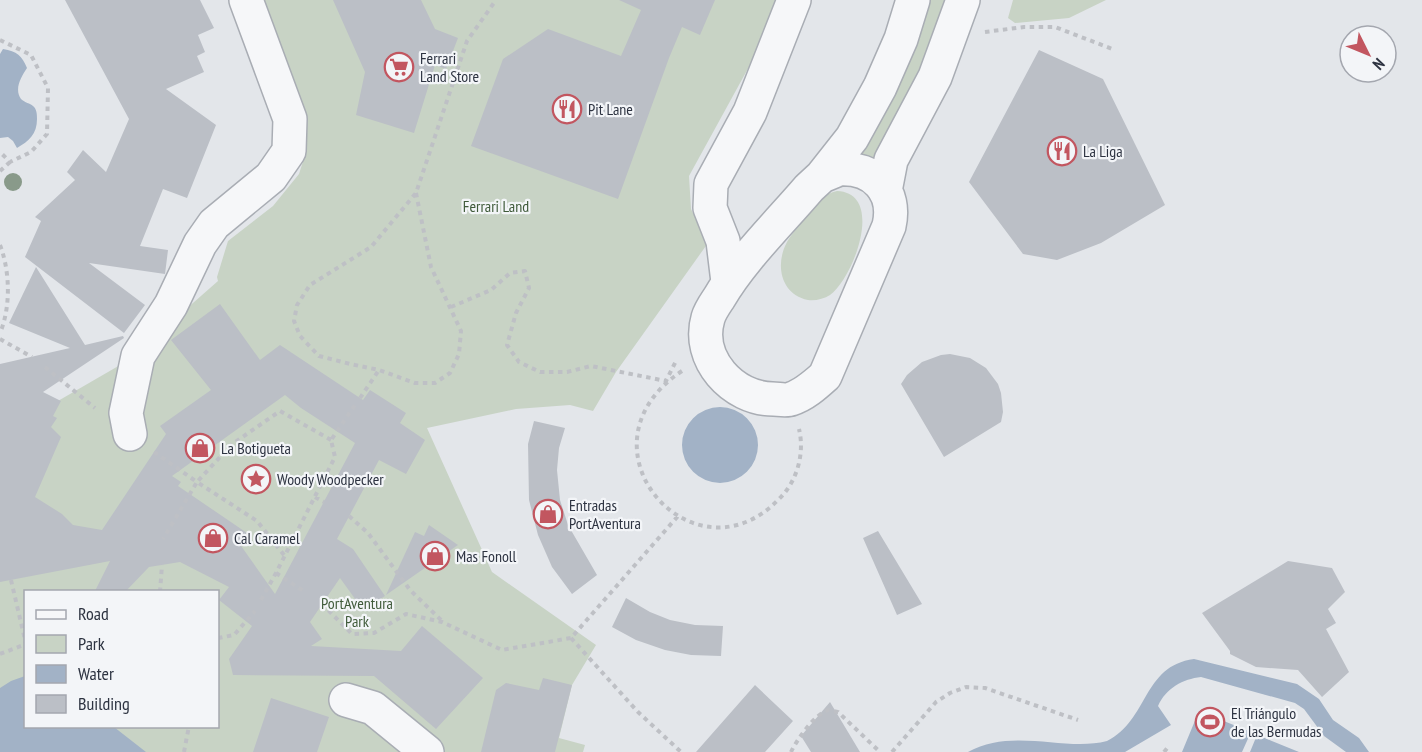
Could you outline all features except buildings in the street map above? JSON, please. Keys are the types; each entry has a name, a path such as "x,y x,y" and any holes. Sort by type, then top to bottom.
{"lane":[{"path":"130,435 126,413 138,356 171,305 200,244 214,224 271,177 289,151 290,119 246,0"},
{"path":"728,282 723,241 710,207 711,184 750,112 794,0"},
{"path":"822,176 839,169 857,170 874,177 885,191 891,208 889,226 825,376 815,385 789,400 765,399 729,383 711,361 706,338 708,316 728,282 822,176 852,138 880,87 901,39 913,0"},
{"path":"885,191 891,160 935,77 963,0"},
{"path":"346,700 374,708 427,752"}],"path":[{"path":"416,193 431,267 452,307 461,331 459,354 450,372 435,383 415,383 379,370 320,356 300,336 294,321 297,305 310,285 371,247 416,193 467,41 496,0"},
{"path":"977,33 1024,27 1055,27 1115,50"},
{"path":"0,40 31,55 48,88 47,134 31,152 10,162 0,171"},
{"path":"0,152 10,162"},
{"path":"0,245 6,258 7,302 0,333"},
{"path":"452,307 491,290 510,273 525,271 529,288 516,313 507,345 519,362 540,372 567,372 591,366 666,381"},
{"path":"0,339 32,357"},
{"path":"711,361 683,370 666,381 653,396 643,413 638,432 637,452 640,471 649,489 662,504 678,516 696,524 716,527 735,525 754,519 771,508 785,494 795,476 800,457 801,437 797,418 789,400"},
{"path":"360,398 379,370"},
{"path":"331,440 355,405"},
{"path":"163,539 197,482 231,445 280,411 331,440 335,457 261,600"},
{"path":"197,482 257,521 284,555"},
{"path":"315,497 324,502"},
{"path":"349,516 368,533 410,590 442,622"},
{"path":"322,604 352,634 374,633 406,614 442,622 502,650 571,638 678,516"},
{"path":"160,590 162,565"},
{"path":"276,573 305,592"},
{"path":"11,580 24,635"},
{"path":"219,638 234,634 255,611"},
{"path":"571,638 638,712 681,752"},
{"path":"0,654 24,645"},
{"path":"892,752 936,702 966,687 985,688 1078,720"},
{"path":"791,752 796,741 820,714 830,710 838,712 880,752"},
{"path":"184,752 189,728"},
{"path":"1164,752 1169,746"}],"green space":[{"path":"255,0 777,0 762,43 689,176 691,209 708,243 616,372 593,411 570,405 516,409 427,428 492,572 596,645 572,685 559,738 585,745 583,752 0,752 0,427 32,416 127,361 218,281 217,277 228,241 273,206 299,174 307,149 306,131"},
{"path":"928,0 952,0 946,22 877,163 859,155"},
{"path":"1013,0 1106,0 1069,18 1015,23 1008,18"},
{"path":"837,191 852,195 860,206 862,221 860,238 848,272 839,286 825,298 808,300 791,292 786,285 781,268 783,251 791,235 816,204 823,197"}],"water":[{"path":"3,49 12,51 21,57 25,64 27,68 19,83 18,91 21,99 32,105 37,114 34,133 29,140 17,148 8,137 0,138 0,54"},
{"path":"720,407 735,410 747,418 755,430 758,445 755,460 747,472 735,480 720,483 705,480 693,472 685,460 682,445 685,430 693,418 705,410"},
{"path":"1194,659 1297,684 1319,699 1333,720 1359,738 1369,752 1346,752 1324,736 1304,709 1295,703 1201,677 1188,680 1170,689 1158,706 1171,725 1125,752 968,752 1003,741 1091,744 1107,741 1121,732 1131,720 1164,672 1177,664"},
{"path":"24,676 24,728 115,728 146,752 0,752 0,688"},
{"name":"El Triángulo de las Bermudas","path":"1199,711 1251,732 1242,752 1182,752"},
{"name":"El Triángulo de las Bermudas","path":"1257,735 1299,752 1250,752"}],"place":[{"name":"Ferrari Land Store","path":"399,67"},
{"name":"Pit Lane","path":"567,109"},
{"name":"La Liga","path":"1062,151"},
{"name":"La Botigueta","path":"200,448"},
{"name":"Woody Woodpecker","path":"256,479"},
{"name":"Entradas PortAventura","path":"548,514"},
{"name":"Cal Caramel","path":"213,538"},
{"name":"Mas Fonoll","path":"435,556"},
{"name":"El Triángulo de las Bermudas","path":"1210,722"}],"park label":[{"name":"Ferrari Land","path":"496,206"},
{"name":"PortAventura Park","path":"357,612"}]}
